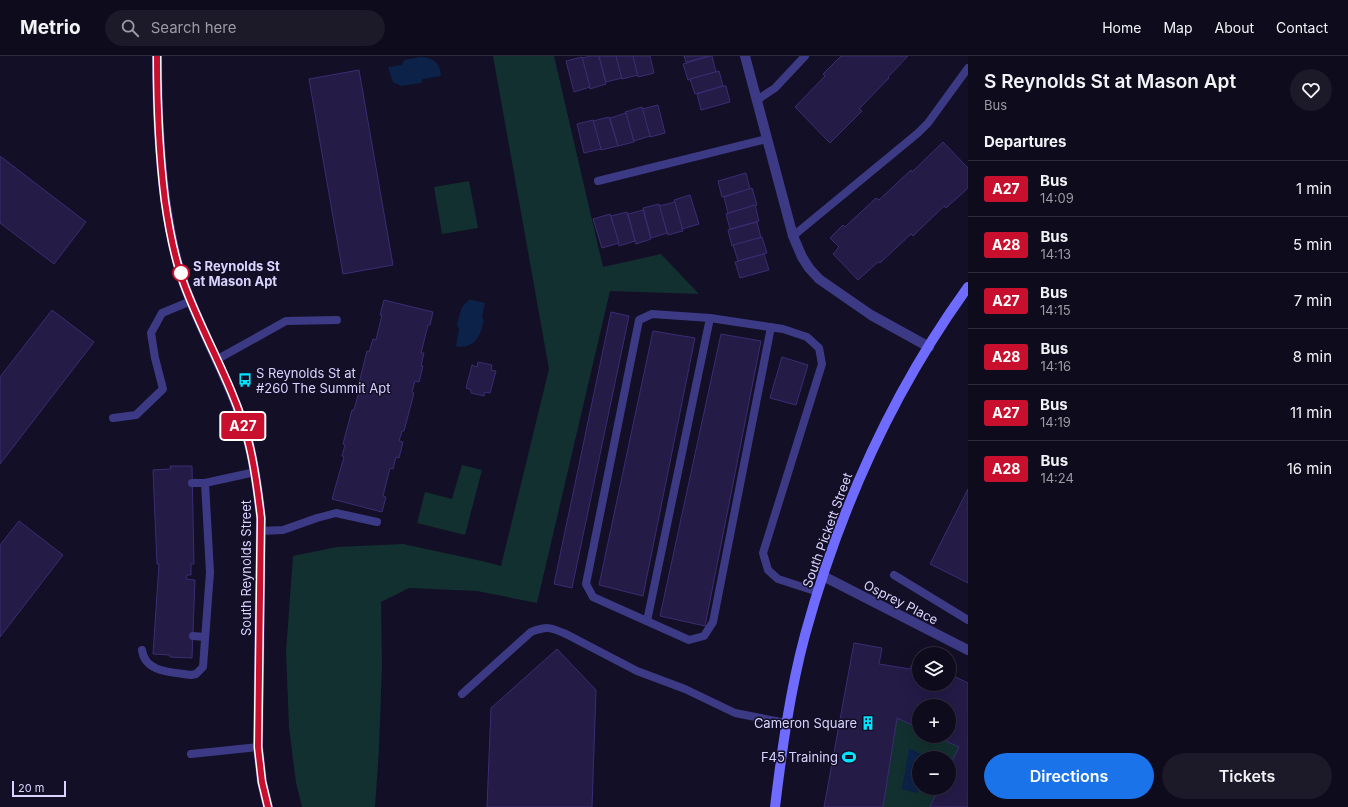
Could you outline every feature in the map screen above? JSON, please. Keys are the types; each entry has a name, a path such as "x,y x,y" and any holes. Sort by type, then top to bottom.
{"main road":[{"name":"South Pickett Street","path":"774,807 786,723 805,635 823,576 855,489 888,417 947,316 968,286"}],"street":[{"name":"South Reynolds Street","path":"157,56 157,105 160,161 169,232 183,283 234,398 248,440 255,472 261,518 258,747 262,782 268,807"},
{"path":"745,56 793,236 802,257 819,279 871,315 929,347"},
{"name":"Osprey Place","path":"823,576 968,650"}],"lane":[{"path":"757,100 775,88 804,56"},
{"path":"793,236 918,133 928,123 968,68"},
{"path":"598,181 767,139"},
{"path":"113,418 136,415 163,389 155,358 151,333 162,313 191,300"},
{"path":"771,327 713,622 704,636 689,640 593,597 586,584 639,320 652,314 710,318 771,327 783,329 807,337 819,348 822,364 763,553 768,570 778,579 818,592"},
{"path":"647,621 710,318"},
{"path":"216,360 286,321 337,320"},
{"path":"192,483 205,483 255,472"},
{"path":"142,650 143,656 150,666 160,670 191,675 196,674 203,667 210,572 205,483"},
{"path":"261,531 283,530 336,513 377,522"},
{"path":"894,575 968,620"},
{"path":"462,694 531,632 543,627 554,629 566,634 637,671 685,689 735,713 786,723"},
{"path":"192,636 205,637"},
{"path":"191,754 258,747"}],"green space":[{"path":"493,56 554,56 603,267 661,254 699,294 610,291 537,603 477,591 409,588 381,602 382,666 375,807 302,807 296,783 289,727 286,652 293,556 337,547 403,544 501,566 549,369"},
{"path":"469,181 478,228 442,234 434,187"},
{"path":"462,465 482,470 465,535 417,523 425,492 452,499"},
{"path":"897,718 912,725 912,743 950,743 959,747 956,753 956,751 912,751 912,795 936,795 930,807 883,807"}],"water":[{"path":"420,57 429,58 435,62 439,68 441,76 423,79 421,83 401,86 393,82 388,67 402,65 404,60"},
{"path":"469,300 485,303 482,317 484,320 479,336 473,343 457,347 456,345 459,329 457,324 462,307"},
{"path":"909,748 915,751 912,751 912,792 902,789"}],"building":[{"path":"599,56 606,84 590,89 582,58"},
{"path":"599,56 616,56 622,78 606,82"},
{"path":"616,56 633,56 638,75 622,79"},
{"path":"633,56 650,56 654,73 638,77"},
{"path":"684,56 710,56 686,62"},
{"path":"712,56 716,72 688,80 683,64"},
{"path":"841,56 908,56 859,109 862,111 830,143 795,107 825,76 823,74"},
{"path":"582,57 590,87 574,92 566,61"},
{"path":"359,70 393,265 343,274 309,79"},
{"path":"719,71 723,86 695,94 690,79"},
{"path":"726,86 730,102 701,110 697,94"},
{"path":"658,105 665,133 650,137 642,109"},
{"path":"642,107 650,136 634,141 625,112"},
{"path":"626,113 634,142 618,146 610,118"},
{"path":"609,117 618,146 601,150 593,121"},
{"path":"593,120 601,149 584,153 577,124"},
{"path":"943,142 968,168 968,188 946,208 944,206 913,236 911,234 880,263 878,262 858,280 833,254 839,247 830,238 843,225 845,227 876,198 879,200 911,170 912,172"},
{"path":"0,156 86,222 54,264 0,223"},
{"path":"746,173 750,189 722,197 718,181"},
{"path":"752,188 757,205 728,213 724,197"},
{"path":"690,195 699,224 682,229 674,200"},
{"path":"675,202 683,231 668,235 659,206"},
{"path":"659,204 667,233 651,238 643,208"},
{"path":"755,205 759,221 730,229 726,214"},
{"path":"643,210 651,239 636,244 628,214"},
{"path":"627,212 635,241 619,246 611,216"},
{"path":"610,214 619,243 602,248 593,219"},
{"path":"757,222 761,238 732,246 728,230"},
{"path":"762,237 767,253 738,261 733,245"},
{"path":"764,254 769,270 740,278 735,262"},
{"path":"384,300 433,312 421,353 424,353 421,366 423,366 419,382 415,381 412,392 414,393 404,431 402,431 399,441 403,442 399,458 396,457 393,469 390,468 383,496 386,497 382,512 332,499 344,457 342,456 345,445 343,444 352,410 354,410 360,388 358,387 367,351 369,352 373,339 376,340"},
{"path":"52,310 94,342 0,464 0,377"},
{"path":"611,312 629,316 572,588 554,584"},
{"path":"653,331 695,338 643,596 599,585"},
{"path":"721,334 761,341 705,626 660,616"},
{"path":"782,357 808,365 796,405 770,398"},
{"path":"478,362 492,365 491,370 496,371 490,393 485,392 484,396 471,393 471,390 466,388 472,365 477,367"},
{"path":"170,466 192,466 194,564 191,564 191,575 187,575 186,579 195,580 192,658 170,657 170,655 153,654 159,564 157,564 153,470 171,469"},
{"path":"968,489 968,583 930,564"},
{"path":"19,521 63,555 0,637 0,545"},
{"name":"Cameron Square","path":"854,643 882,648 879,664 910,669 912,665 912,691 956,691 956,677 968,683 968,807 930,807 936,795 956,795 956,753 959,747 950,743 956,743 956,699 912,699 912,725 897,718 883,807 824,807"},
{"path":"557,649 596,690 592,807 487,807 491,708"}],"bus line":[{"name":"A27","path":"157,56 157,105 160,161 169,232 183,283 234,398 248,440 257,482 261,518 258,747 262,782 268,807"}],"place":[{"name":"S Reynolds St at Mason Apt","path":"181,273"},
{"name":"S Reynolds St at #260 The Summit Apt","path":"245,380"},
{"name":"Cameron Square","path":"868,723"},
{"name":"F45 Training","path":"849,757"}]}
